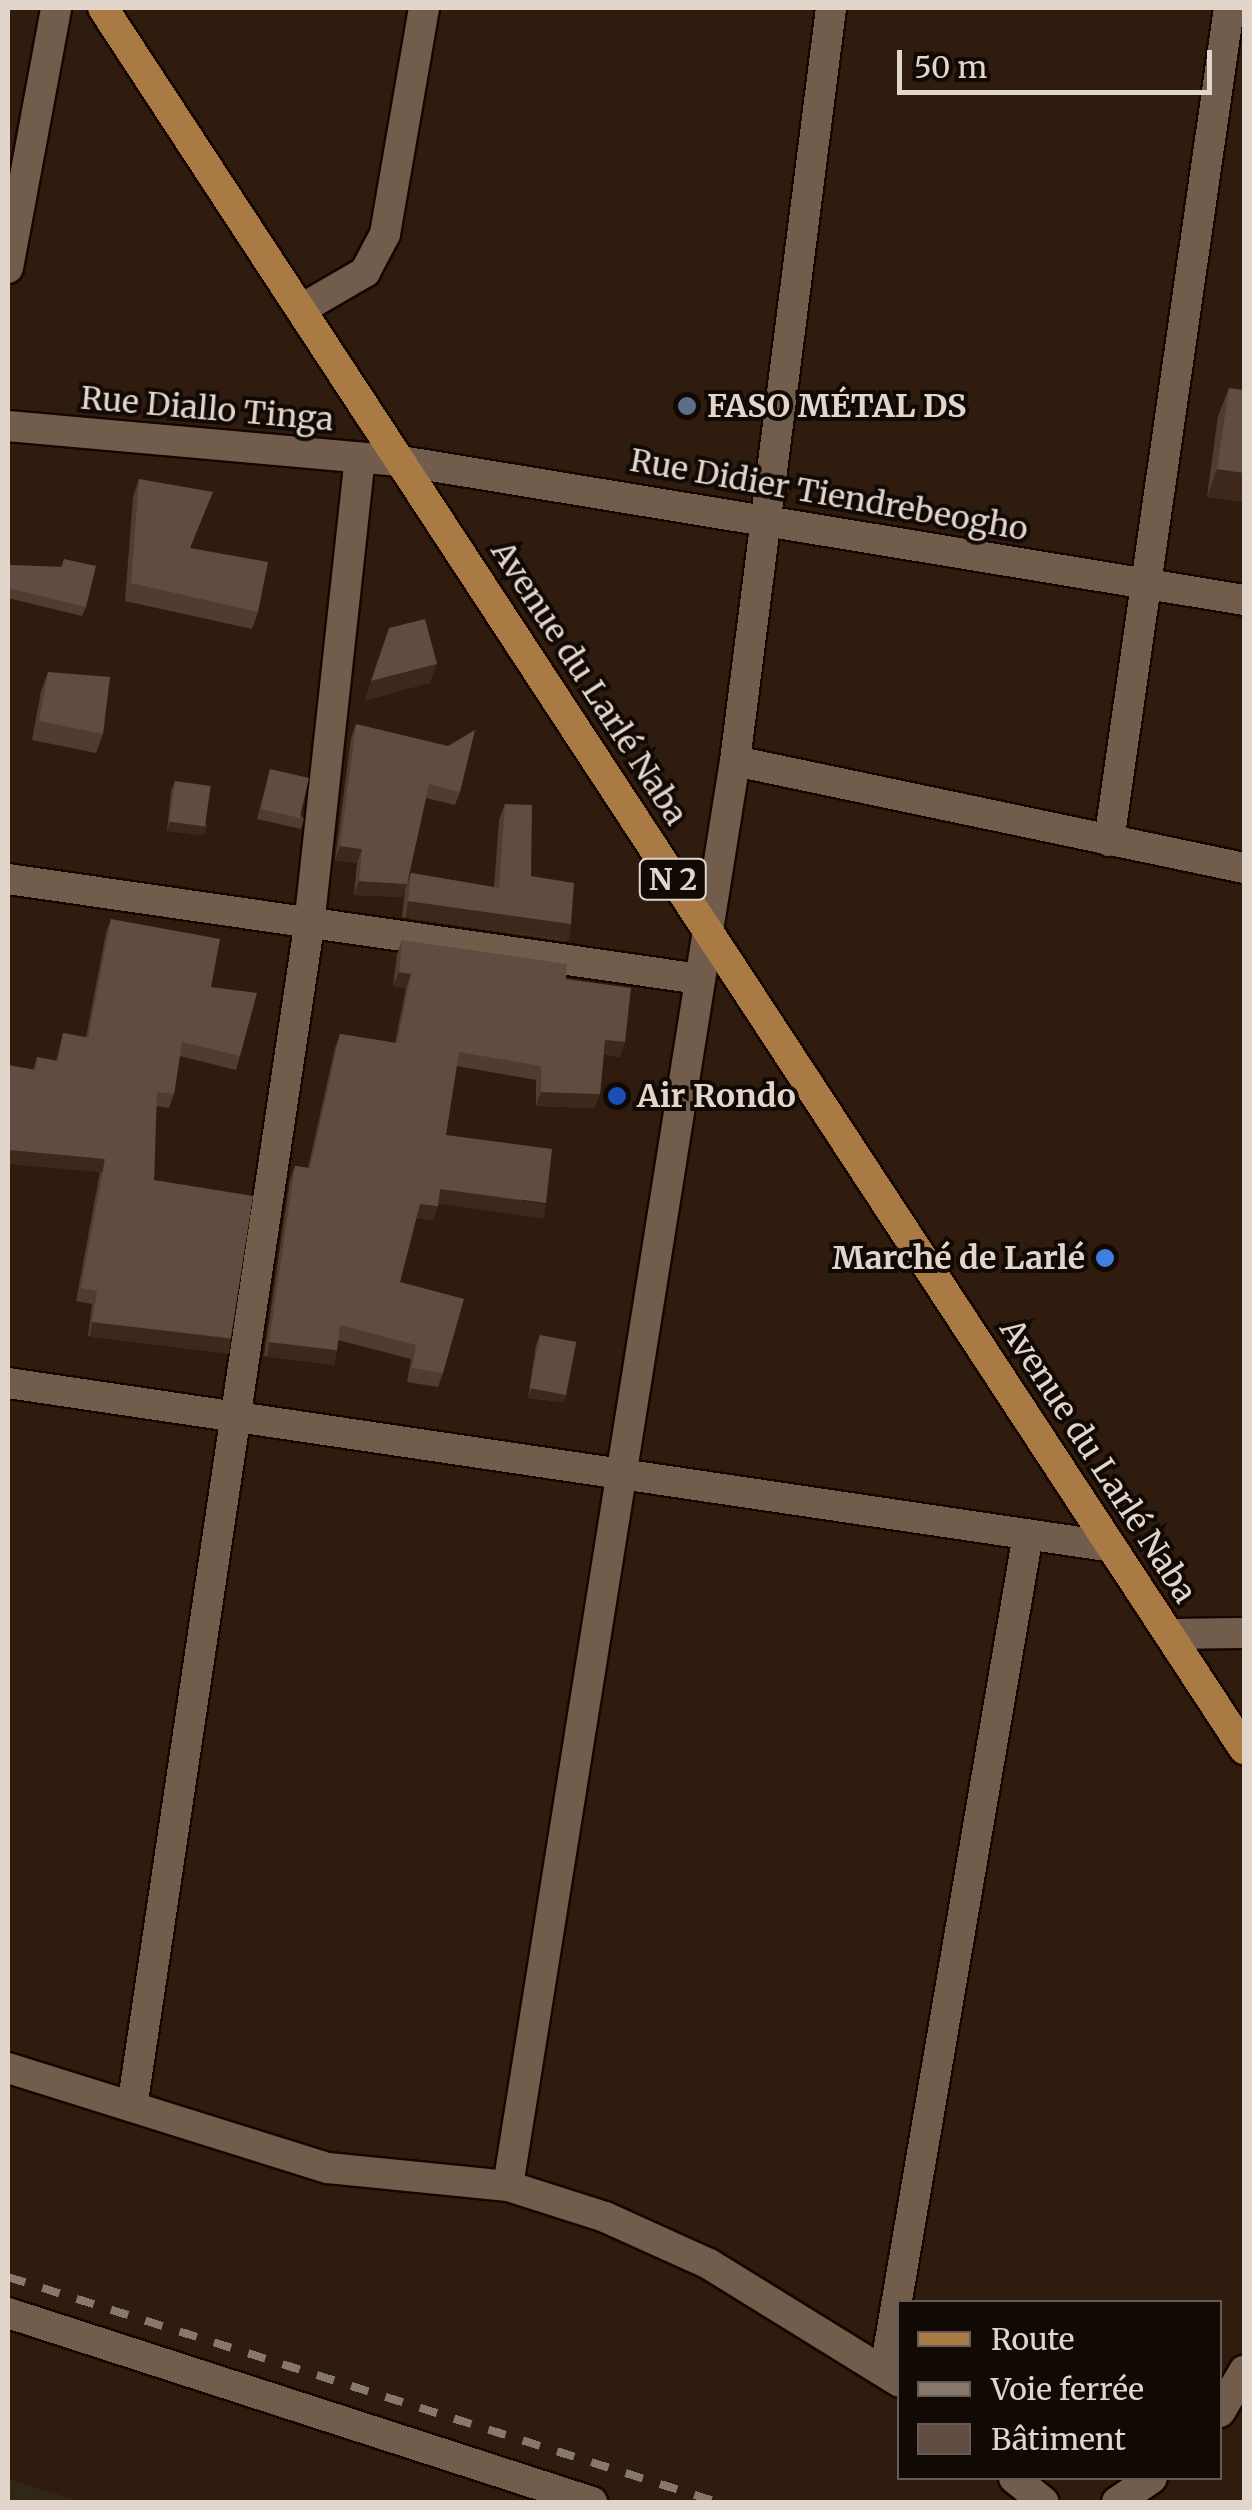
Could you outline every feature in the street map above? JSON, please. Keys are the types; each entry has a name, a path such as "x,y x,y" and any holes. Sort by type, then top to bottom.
{"main road":[{"name":"Avenue du Larlé Naba","path":"103,8 303,308 705,932 852,1144 1107,1546 1244,1749"}],"street":[{"path":"8,268 56,8"},
{"path":"303,308 365,272 385,234 424,8"},
{"path":"508,2186 627,1479 705,932 734,760 770,515 831,8"},
{"path":"1109,840 1150,589 1229,8"},
{"name":"Rue Diallo Tinga","path":"8,426 401,461"},
{"path":"133,2101 309,926 360,458"},
{"name":"Rue Didier Tiendrebeogho","path":"401,461 770,515 1150,589 1244,600"},
{"path":"734,760 1244,868"},
{"path":"8,879 698,980"},
{"path":"8,1383 627,1479 1107,1546"},
{"path":"904,2300 1028,1534"},
{"path":"1169,1634 1244,1634"},
{"path":"8,2068 133,2101 328,2168 508,2186 709,2264 892,2376 897,2345"},
{"path":"8,2313 592,2502"},
{"path":"1222,2408 1244,2370"},
{"path":"1016,2480 1044,2502"},
{"path":"1118,2502 1149,2480"}],"shaded area":[{"path":"8,2479 82,2502 8,2502"}],"building":[{"path":"1229,388 1244,390 1244,473 1217,469"},
{"path":"139,479 213,492 190,548 268,562 258,612 131,583"},
{"path":"64,559 96,566 86,607 8,588 8,565 62,567"},
{"path":"425,619 437,664 371,681 389,628"},
{"path":"48,672 110,677 103,734 39,721"},
{"path":"356,724 448,746 475,730 460,792 429,784 407,884 359,881 362,849 340,846"},
{"path":"270,769 309,778 300,818 261,809"},
{"path":"175,781 211,786 205,827 169,822"},
{"path":"505,804 532,805 531,876 574,883 571,924 408,901 411,873 499,888"},
{"path":"111,919 220,939 211,987 257,993 240,1056 182,1042 174,1094 157,1092 154,1180 253,1196 231,1338 92,1322 97,1291 81,1288 105,1159 8,1150 8,1065 36,1070 37,1057 58,1061 63,1033 88,1038"},
{"path":"402,940 567,964 566,979 631,988 625,1042 605,1040 600,1094 541,1092 541,1066 459,1052 446,1135 552,1149 546,1203 440,1189 438,1206 420,1204 400,1282 464,1299 443,1373 412,1368 416,1345 340,1325 337,1350 269,1342 295,1166 310,1168 340,1034 397,1043 411,974 399,972"},
{"path":"540,1335 576,1342 566,1395 530,1388"}],"railway":[{"path":"8,2277 717,2502"}],"place":[{"name":"FASO MÉTAL DS","path":"687,406"},
{"name":"Air Rondo","path":"617,1096"},
{"name":"Marché de Larlé","path":"1105,1258"}]}
